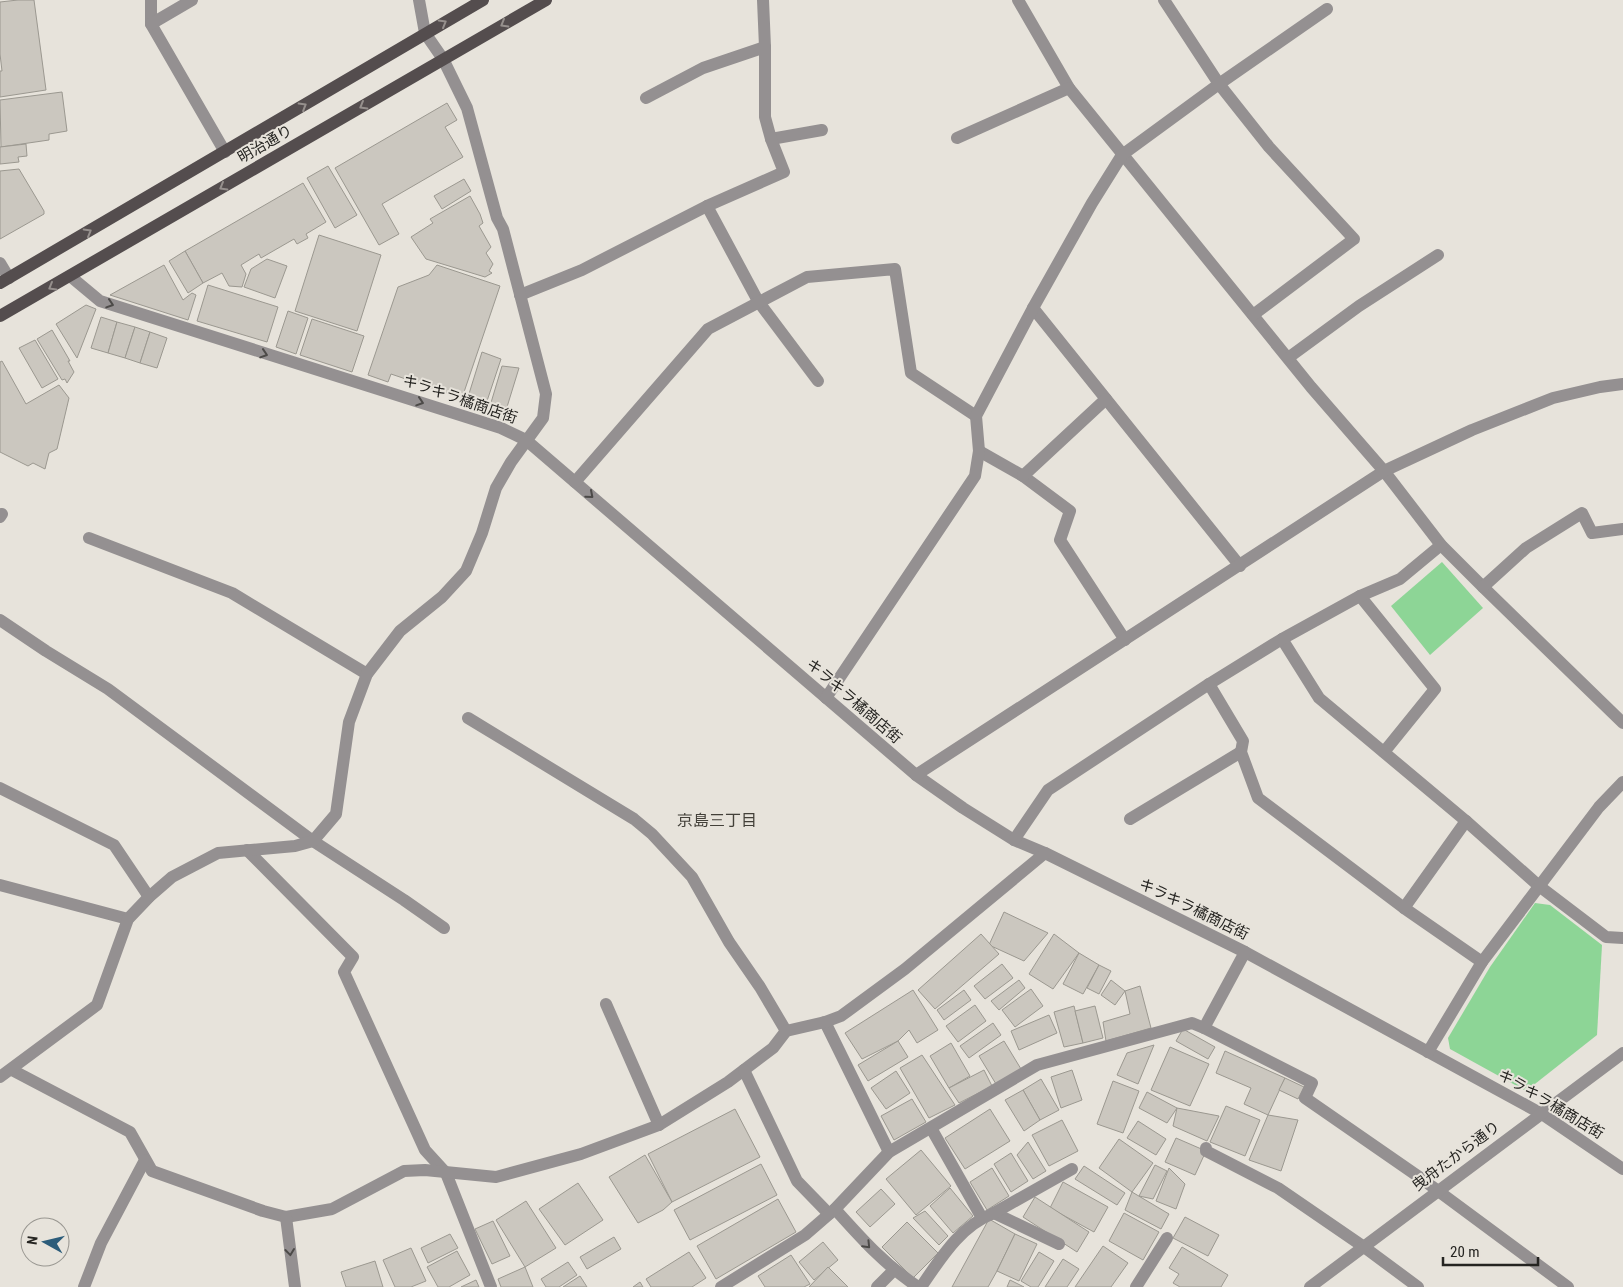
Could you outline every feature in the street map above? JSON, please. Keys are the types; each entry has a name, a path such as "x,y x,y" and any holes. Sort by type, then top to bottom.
{"main road":[{"name":"明治通り","path":"4,281 483,0"},
{"name":"明治通り","path":"0,316 546,0"}],"street":[{"path":"151,0 151,24 225,152"},
{"path":"151,24 192,0"},
{"path":"419,0 426,34 443,59 467,108 496,218 503,229 546,394 543,418 526,440 496,488 482,533 466,571 442,596 400,631 367,674 349,722 336,814 313,842 295,846 218,853 172,877 128,919 97,1005 4,1074 130,1132 152,1171 263,1211 286,1216 332,1209 404,1171 425,1170 496,1177 581,1154 659,1125 728,1082 773,1048 786,1031 842,1016 905,969 1046,853"},
{"path":"520,295 582,270 707,206 784,172 771,140 765,118 763,0"},
{"path":"1018,0 1069,88 1288,358 1384,471 1441,545 1623,722"},
{"path":"1164,0 1219,84 1269,147 1354,239 1253,315"},
{"path":"826,698 975,476 979,451 976,416 1033,308 1092,203 1122,155 1219,84 1327,9"},
{"path":"646,98 703,68 765,47"},
{"path":"957,138 1069,88"},
{"path":"771,140 822,130"},
{"path":"707,206 758,301 818,381"},
{"path":"1288,358 1359,306 1438,255"},
{"path":"0,263 4,281"},
{"path":"575,482 708,329 806,277 895,269 911,373 976,416"},
{"name":"キラキラ橘商店街","path":"70,276 100,300 501,428 526,440 916,775 963,808 1014,840 1046,853 1245,952 1542,1114 1623,1169"},
{"path":"1033,308 1240,566"},
{"path":"916,775 1384,471 1472,430 1553,398 1600,387 1623,384"},
{"path":"1023,476 1106,399"},
{"path":"979,451 1023,476 1070,511 1060,540 1125,640"},
{"path":"1483,587 1526,548 1582,513 1592,533 1623,529"},
{"path":"89,538 232,593 367,674"},
{"path":"1014,840 1048,790 1209,684 1282,639 1360,596 1400,580 1441,545"},
{"path":"1360,596 1435,689 1384,752"},
{"path":"0,620 108,689 313,842 444,928"},
{"path":"1282,639 1319,698 1466,821 1539,886 1606,937 1623,938"},
{"path":"1209,684 1243,741 1241,752 1258,798 1404,908 1482,962"},
{"path":"468,718 634,819 652,834 692,876 729,942 760,987 786,1031"},
{"path":"1130,818 1241,752"},
{"path":"1428,1052 1482,962 1599,807 1623,782"},
{"path":"0,788 114,845 149,897"},
{"path":"1404,908 1466,821"},
{"path":"247,850 353,957 344,972 425,1150 446,1173 491,1287"},
{"path":"0,884 128,919"},
{"path":"1204,1028 1245,952"},
{"path":"606,1004 659,1125"},
{"path":"825,1022 888,1152"},
{"path":"728,1285 805,1235 832,1211 888,1152 1037,1065 1192,1023 1312,1083 1305,1098 1437,1190 1568,1287"},
{"name":"曳舟たから通り","path":"1310,1287 1623,1052"},
{"path":"744,1070 797,1181 832,1211 894,1270 919,1287 954,1241 982,1218 1072,1169"},
{"path":"931,1128 982,1218"},
{"path":"1206,1148 1206,1150 1278,1188 1418,1287"},
{"path":"84,1287 101,1243 145,1160"},
{"path":"994,1213 1059,1244"},
{"path":"286,1216 295,1287"},
{"path":"1136,1287 1167,1238"},
{"path":"877,1287 894,1270"}],"green space":[{"path":"1442,562 1483,608 1430,655 1391,606"},
{"path":"1535,903 1550,905 1602,945 1597,1035 1526,1091 1450,1049 1448,1038 1490,967"}],"building":[{"path":"34,0 46,90 0,97 0,71 2,71 0,54 0,2"},
{"path":"62,92 67,131 49,134 49,140 1,147 0,100"},
{"path":"447,103 457,120 445,127 463,157 382,204 399,234 379,245 335,168"},
{"path":"26,144 27,156 18,157 19,162 0,164 0,147"},
{"path":"328,166 357,215 335,228 307,178"},
{"path":"19,169 44,214 0,239 0,171"},
{"path":"464,179 471,191 442,209 434,196"},
{"path":"303,183 326,222 306,234 308,238 297,244 294,239 261,258 259,254 241,265 246,274 242,287 229,286 222,273 203,283 185,251"},
{"path":"470,196 483,223 479,226 491,247 486,253 493,264 489,271 492,273 485,277 426,259 411,237 433,223 430,219"},
{"path":"319,235 381,255 357,331 295,311"},
{"path":"185,251 203,283 188,293 169,261"},
{"path":"267,259 287,266 275,298 244,287 251,269"},
{"path":"164,265 183,300 192,293 196,295 188,320 110,295"},
{"path":"437,265 500,286 462,398 391,374 388,382 368,375 398,287 429,275"},
{"path":"208,285 278,307 267,342 197,321"},
{"path":"86,305 96,309 77,358 56,324"},
{"path":"288,311 308,318 296,354 276,347"},
{"path":"101,317 117,322 108,353 91,348"},
{"path":"312,319 364,336 352,372 300,355"},
{"path":"117,322 135,327 125,358 108,353"},
{"path":"135,327 150,332 140,363 125,358"},
{"path":"52,330 70,361 68,361 74,372 67,383 65,379 62,380 37,339"},
{"path":"150,332 167,338 157,368 140,363"},
{"path":"35,340 58,379 42,388 19,348"},
{"path":"482,352 501,359 486,404 468,397"},
{"path":"2,361 26,404 59,385 69,398 57,449 49,453 45,469 33,463 28,466 0,452 0,362"},
{"path":"502,366 519,368 503,420 487,416"},
{"path":"1004,912 1048,933 1024,961 989,945"},
{"path":"981,934 999,954 935,1009 918,990"},
{"path":"1054,934 1079,953 1053,989 1029,974"},
{"path":"1079,953 1099,965 1083,994 1063,984"},
{"path":"1002,964 1013,978 985,999 974,986"},
{"path":"1099,965 1111,971 1099,994 1087,988"},
{"path":"1019,980 1025,988 999,1010 991,1001"},
{"path":"1111,980 1125,991 1115,1005 1101,995"},
{"path":"1140,986 1151,1028 1106,1041 1103,1022 1130,1014 1125,991"},
{"path":"1031,989 1043,1006 1015,1027 1002,1010"},
{"path":"913,990 938,1030 917,1043 909,1030 898,1041 862,1059 845,1033"},
{"path":"964,990 971,1000 944,1020 937,1010"},
{"path":"975,1005 986,1021 958,1042 946,1026"},
{"path":"1074,1006 1083,1043 1064,1047 1054,1012"},
{"path":"1095,1006 1103,1038 1083,1043 1075,1011"},
{"path":"1049,1015 1057,1033 1019,1050 1011,1031"},
{"path":"993,1023 1001,1035 969,1058 960,1046"},
{"path":"1183,1029 1215,1047 1208,1059 1176,1041"},
{"path":"898,1041 908,1057 868,1081 858,1065"},
{"path":"1004,1041 1021,1069 996,1084 979,1056"},
{"path":"951,1043 970,1076 949,1088 930,1056"},
{"path":"1154,1045 1138,1084 1117,1075 1127,1053"},
{"path":"1170,1047 1209,1064 1190,1106 1151,1090"},
{"path":"1225,1051 1285,1078 1268,1115 1244,1104 1251,1088 1216,1073"},
{"path":"922,1055 955,1105 929,1118 900,1068"},
{"path":"984,1070 992,1086 959,1103 949,1088"},
{"path":"1072,1070 1082,1100 1061,1108 1051,1077"},
{"path":"896,1071 910,1093 886,1109 871,1088"},
{"path":"1285,1078 1304,1087 1298,1099 1279,1090"},
{"path":"1041,1079 1059,1110 1040,1120 1023,1090"},
{"path":"1113,1081 1139,1091 1123,1133 1097,1124"},
{"path":"1023,1090 1040,1120 1024,1131 1005,1100"},
{"path":"1147,1092 1177,1108 1167,1123 1139,1108"},
{"path":"912,1099 926,1122 894,1140 881,1116"},
{"path":"1226,1106 1260,1120 1245,1156 1210,1142"},
{"path":"1177,1108 1219,1116 1207,1141 1173,1126"},
{"path":"735,1109 760,1157 672,1202 648,1154"},
{"path":"990,1109 1010,1141 965,1169 945,1138"},
{"path":"1268,1115 1298,1120 1281,1171 1249,1160"},
{"path":"1062,1120 1078,1151 1049,1166 1032,1135"},
{"path":"1138,1121 1166,1139 1156,1155 1127,1138"},
{"path":"1176,1138 1206,1151 1195,1175 1165,1162"},
{"path":"1119,1139 1153,1163 1132,1192 1099,1168"},
{"path":"1028,1142 1046,1171 1033,1179 1017,1155"},
{"path":"921,1150 951,1186 916,1215 886,1179"},
{"path":"1011,1153 1028,1181 1011,1192 994,1164"},
{"path":"645,1155 672,1202 663,1210 638,1223 609,1177"},
{"path":"761,1164 777,1195 690,1240 674,1210"},
{"path":"1155,1165 1167,1171 1153,1199 1139,1196"},
{"path":"1084,1166 1125,1193 1117,1205 1075,1179"},
{"path":"992,1168 1009,1196 987,1210 970,1182"},
{"path":"1169,1168 1185,1184 1176,1209 1156,1201"},
{"path":"1063,1182 1108,1207 1094,1232 1050,1208"},
{"path":"578,1183 603,1220 565,1245 539,1209"},
{"path":"950,1188 973,1216 953,1233 930,1206"},
{"path":"881,1189 895,1204 870,1227 856,1212"},
{"path":"1132,1192 1169,1214 1161,1229 1125,1210"},
{"path":"1035,1197 1089,1232 1077,1252 1023,1217"},
{"path":"778,1199 796,1232 716,1279 697,1246"},
{"path":"526,1201 556,1248 525,1267 496,1220"},
{"path":"925,1211 948,1236 939,1245 913,1218"},
{"path":"1124,1213 1159,1232 1143,1260 1109,1241"},
{"path":"1185,1217 1219,1235 1208,1256 1173,1238"},
{"path":"989,1219 1015,1234 997,1271 988,1287 952,1287"},
{"path":"493,1221 510,1256 492,1264 475,1229"},
{"path":"907,1222 938,1253 913,1278 882,1247"},
{"path":"450,1234 458,1248 428,1263 421,1248"},
{"path":"1015,1234 1037,1244 1019,1281 997,1271"},
{"path":"614,1237 621,1249 587,1269 580,1257"},
{"path":"823,1242 838,1260 814,1280 799,1262"},
{"path":"1103,1246 1128,1263 1111,1287 1075,1287"},
{"path":"1182,1247 1228,1275 1221,1287 1180,1287 1173,1283 1179,1274 1169,1268"},
{"path":"411,1248 426,1281 411,1287 395,1287 383,1260"},
{"path":"457,1251 470,1275 449,1287 438,1287 427,1267"},
{"path":"689,1252 706,1278 692,1287 651,1287 646,1279"},
{"path":"1039,1252 1054,1261 1038,1287 1031,1287 1021,1281"},
{"path":"791,1255 810,1284 804,1287 765,1287 758,1276"},
{"path":"1063,1259 1079,1269 1067,1287 1045,1287"},
{"path":"375,1261 383,1287 346,1287 341,1272"},
{"path":"568,1262 577,1275 559,1287 546,1287 541,1279"},
{"path":"525,1267 533,1287 501,1287 498,1279"},
{"path":"828,1267 848,1287 809,1287"},
{"path":"580,1276 587,1287 563,1287"},
{"path":"476,1280 479,1287 461,1287"},
{"path":"1010,1280 1024,1287 1007,1287"},
{"path":"640,1282 643,1287 633,1287"}],"district":[{"name":"京島三丁目","path":"717,820"}]}
